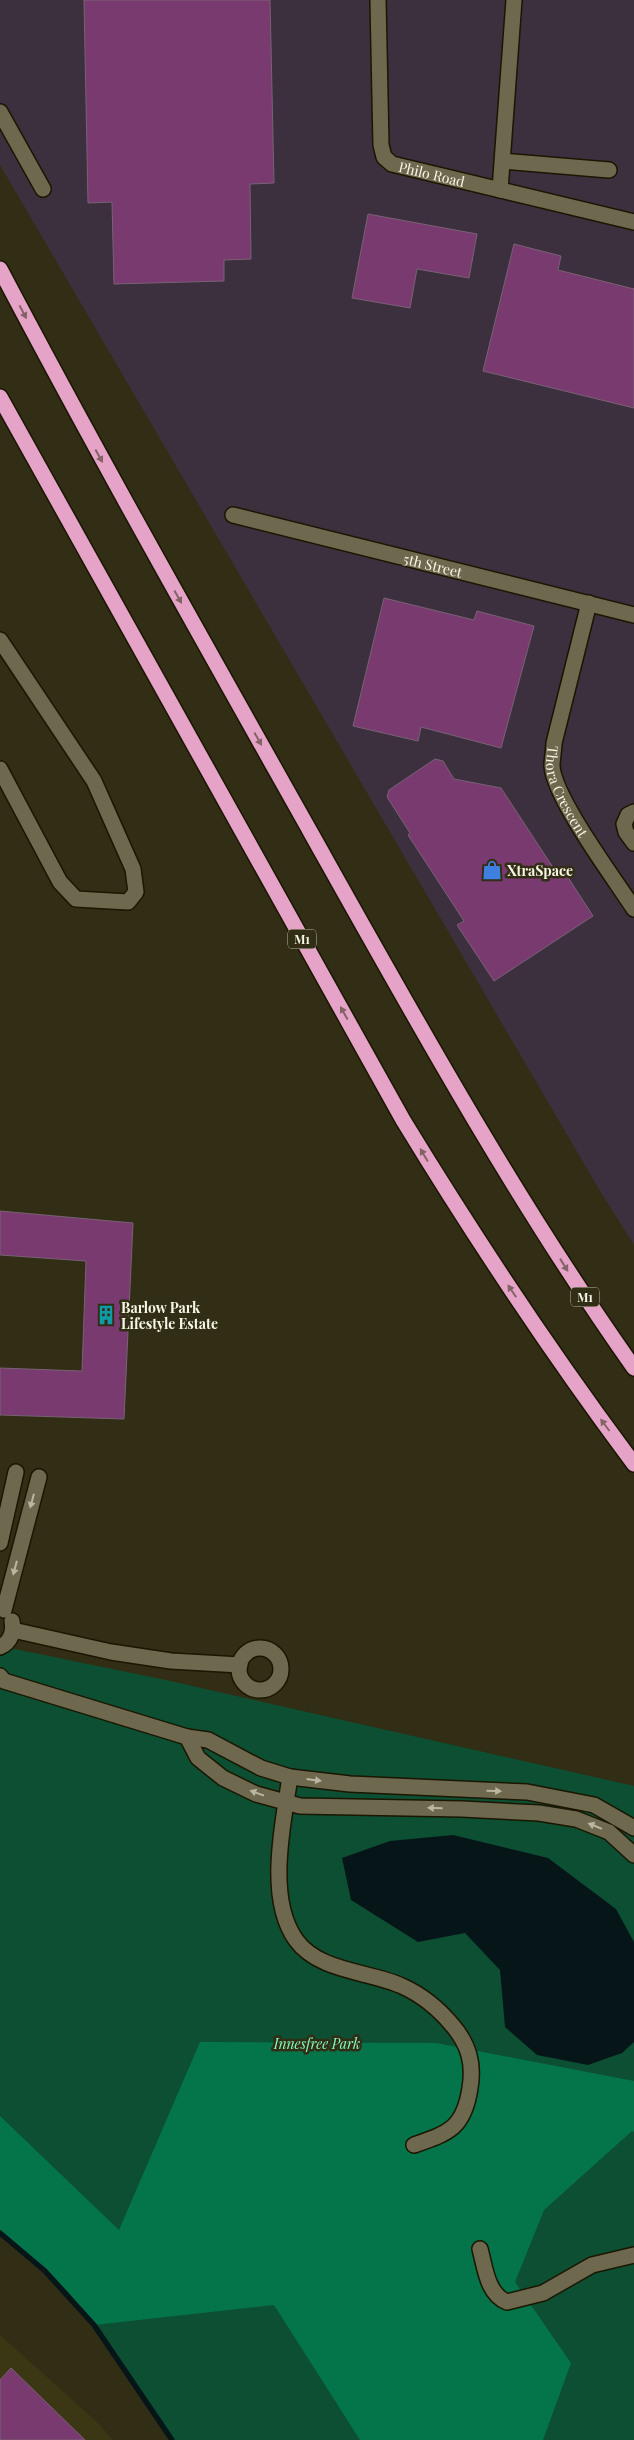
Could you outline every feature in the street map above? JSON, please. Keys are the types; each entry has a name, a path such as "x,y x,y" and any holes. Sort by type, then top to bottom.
{"highway":[{"name":"M1","path":"0,269 86,433 474,1120 569,1272 634,1368"},
{"name":"M1","path":"0,397 403,1120 462,1216 579,1390 634,1464"}],"lane":[{"name":"Philo Road","path":"378,0 380,114 384,157 392,164 634,222"},
{"path":"500,190 514,0"},
{"path":"0,112 43,189"},
{"path":"503,161 609,170"},
{"name":"5th Street","path":"233,515 634,615"},
{"name":"Thora Crescent","path":"589,603 554,742 552,766 558,788 568,807 634,909"},
{"path":"0,640 94,781 133,869 136,892 128,902 76,899 66,891 0,769"},
{"path":"634,812 628,816 624,824 626,832 634,843"},
{"path":"0,1543 16,1472"},
{"path":"0,1646 9,1640 13,1630 12,1620 2,1609 39,1477"},
{"path":"13,1630 110,1652 171,1661 240,1665"},
{"path":"0,1676 4,1681 187,1737 208,1740 261,1768 290,1777 350,1784 527,1792 555,1796 594,1805 634,1828"},
{"path":"187,1737 198,1758 223,1778 256,1794 286,1802 317,1808 462,1809 539,1813 576,1819 609,1832 634,1855"},
{"path":"290,1777 282,1829 279,1881 284,1917 296,1941 310,1953 325,1961 402,1986 434,2006 457,2030 470,2055 472,2078 467,2108 450,2131 442,2136 414,2145"},
{"path":"480,2249 491,2287 506,2302 543,2293 592,2265 634,2256"}],"shaded area":[{"path":"0,0 634,0 634,1245 597,1186 0,165"},
{"path":"453,1835 548,1858 616,1909 634,1942 634,2042 622,2053 588,2065 537,2055 505,2027 500,1970 465,1933 418,1942 351,1900 342,1858 390,1841"},
{"path":"0,2335 98,2423 113,2440 0,2440"}],"green space":[{"name":"Innesfree Park","path":"0,1646 166,1680 634,1786 634,2440 172,2440 94,2325 45,2271 0,2233"},
{"path":"200,2042 436,2043 634,2081 634,2132 632,2131 544,2210 515,2282 571,2363 543,2440 360,2440 274,2305 94,2325 45,2271 0,2233 0,2116 119,2230"}],"building":[{"path":"84,0 270,0 274,183 250,184 251,259 224,260 224,281 114,284 112,202 88,203"},
{"path":"368,214 477,234 469,278 417,269 410,308 352,298"},
{"path":"514,244 561,256 558,270 634,289 634,408 483,371"},
{"path":"384,598 474,620 477,611 534,626 501,748 421,727 418,741 353,726"},
{"name":"XtraSpace","path":"435,759 443,761 454,779 501,788 556,872 562,868 593,916 494,981 457,925 464,921 408,835 410,833 387,797 389,790"},
{"name":"Barlow Park Lifestyle Estate","path":"0,1211 133,1223 124,1419 0,1415 0,1368 82,1371 86,1261 0,1255"},
{"path":"11,2368 85,2440 0,2440 0,2380"}],"waterway":[{"path":"0,2233 45,2271 94,2325 172,2440"}],"place":[{"name":"XtraSpace","path":"492,870"},
{"name":"Barlow Park Lifestyle Estate","path":"106,1315"}]}
